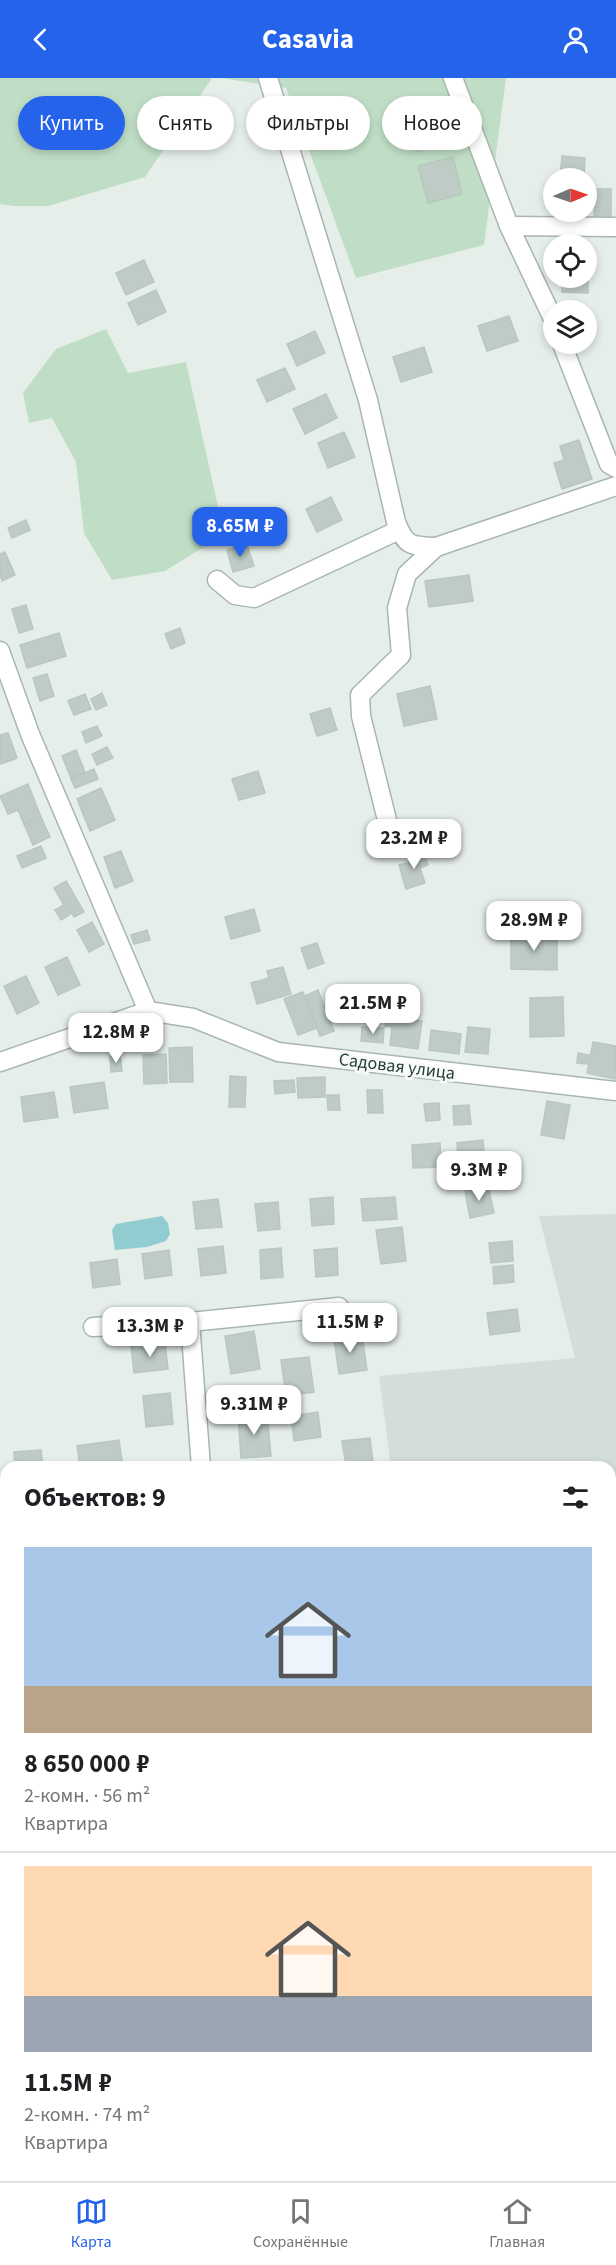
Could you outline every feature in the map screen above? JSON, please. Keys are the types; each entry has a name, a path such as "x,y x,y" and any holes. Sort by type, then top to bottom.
{"street":[{"path":"268,78 368,400 403,539 414,546 436,547 616,486"},
{"path":"453,78 509,226 544,300"},
{"path":"509,226 616,227"},
{"path":"566,354 609,464 616,468"},
{"path":"217,580 235,595 254,598 399,530"},
{"path":"390,832 361,716 360,695 401,655 397,608 407,574 436,547"},
{"path":"0,651 30,735 148,1011"},
{"name":"Садовая улица","path":"0,1062 148,1011 193,1017 278,1052 616,1091"},
{"path":"93,1327 190,1322 339,1307"},
{"path":"190,1322 201,1461"}],"shaded area":[{"path":"616,1214 616,1461 390,1461 379,1376 575,1358 539,1216"}],"green space":[{"path":"0,78 212,78 200,96 137,96 137,150 163,150 145,177 48,206 0,204"},
{"path":"221,78 506,78 484,245 356,278 309,150 370,150 370,96 289,96 286,88"},
{"path":"106,329 128,373 186,362 218,507 212,542 165,571 112,580 84,533 76,462 52,418 29,423 23,393 56,349"}],"water":[{"path":"162,1216 168,1223 170,1234 166,1241 147,1247 115,1250 112,1230 116,1224"}],"building":[{"path":"562,156 585,158 584,168 561,168"},
{"path":"453,157 462,194 428,203 418,166"},
{"path":"597,189 611,189 611,216 597,216"},
{"path":"144,260 154,282 126,295 116,273"},
{"path":"562,288 588,288 588,293 562,292"},
{"path":"156,290 166,312 138,325 128,303"},
{"path":"509,316 518,341 487,351 478,326"},
{"path":"315,331 325,353 297,366 287,344"},
{"path":"424,347 432,372 401,382 393,357"},
{"path":"285,368 295,389 267,402 257,380"},
{"path":"326,394 337,418 305,434 293,409"},
{"path":"344,432 355,457 328,468 318,443"},
{"path":"579,440 592,479 562,489 554,463 564,460 560,446"},
{"path":"331,497 342,520 317,532 306,509"},
{"path":"26,520 30,530 12,538 8,528"},
{"path":"247,545 254,566 233,572 227,550"},
{"path":"5,552 15,575 2,581 0,554"},
{"path":"469,575 473,601 429,607 425,581"},
{"path":"26,605 33,629 19,633 12,609"},
{"path":"180,628 185,643 171,649 165,634"},
{"path":"59,633 66,656 27,668 20,645"},
{"path":"47,674 54,696 40,701 33,678"},
{"path":"430,686 437,719 404,726 397,694"},
{"path":"102,693 107,705 96,710 91,699"},
{"path":"85,694 91,709 74,715 68,701"},
{"path":"330,708 337,730 317,736 310,714"},
{"path":"97,726 102,736 86,743 82,732"},
{"path":"8,733 17,758 1,764 0,735"},
{"path":"107,747 113,758 97,765 92,754"},
{"path":"76,750 85,772 71,778 62,756"},
{"path":"94,769 98,779 75,788 71,779"},
{"path":"258,771 265,793 239,800 232,779"},
{"path":"28,784 41,817 24,824 18,810 8,814 0,796"},
{"path":"101,788 115,820 90,831 77,799"},
{"path":"41,817 50,837 33,845 24,824"},
{"path":"41,846 46,858 22,868 17,856"},
{"path":"423,850 428,865 420,868 425,883 406,889 399,865 410,862 408,854"},
{"path":"121,851 133,881 115,888 104,857"},
{"path":"66,881 84,912 74,917 72,913 61,920 55,910 64,905 54,888"},
{"path":"254,909 260,931 231,939 225,917"},
{"path":"92,922 104,944 89,952 77,930"},
{"path":"147,930 150,940 134,944 131,935"},
{"path":"511,935 557,936 557,970 511,969"},
{"path":"317,943 324,963 308,969 301,948"},
{"path":"67,957 80,985 58,995 45,967"},
{"path":"283,967 291,994 257,1004 251,983 269,978 267,971"},
{"path":"26,976 39,1003 17,1014 4,986"},
{"path":"318,990 334,1031 320,1036 305,996"},
{"path":"303,992 317,1028 298,1035 284,999"},
{"path":"563,997 564,1036 530,1037 530,998"},
{"path":"386,1017 422,1021 418,1049 390,1045 392,1027 385,1026"},
{"path":"362,1027 384,1028 383,1043 361,1041"},
{"path":"468,1027 490,1029 488,1054 465,1052"},
{"path":"431,1030 461,1034 459,1054 429,1050"},
{"path":"593,1042 616,1046 615,1079 587,1073"},
{"path":"192,1047 193,1082 170,1082 169,1048"},
{"path":"578,1053 589,1055 587,1064 577,1063"},
{"path":"166,1054 167,1083 144,1084 143,1055"},
{"path":"120,1056 122,1071 111,1072 110,1057"},
{"path":"230,1076 246,1077 245,1107 229,1107"},
{"path":"325,1077 325,1097 298,1098 297,1078"},
{"path":"294,1080 295,1092 275,1094 274,1081"},
{"path":"104,1082 108,1108 74,1113 70,1087"},
{"path":"367,1090 382,1090 383,1113 368,1113"},
{"path":"54,1092 58,1117 24,1122 21,1097"},
{"path":"327,1095 339,1095 340,1110 328,1110"},
{"path":"547,1101 570,1105 564,1139 541,1135"},
{"path":"439,1103 440,1120 426,1121 424,1104"},
{"path":"469,1105 471,1124 454,1125 453,1106"},
{"path":"483,1140 485,1164 459,1167 457,1143"},
{"path":"440,1143 441,1167 413,1168 412,1145"},
{"path":"488,1186 494,1213 470,1218 465,1191"},
{"path":"333,1197 334,1224 312,1226 310,1199"},
{"path":"395,1197 397,1219 363,1221 361,1199"},
{"path":"218,1199 222,1227 196,1229 193,1202"},
{"path":"278,1202 280,1229 258,1231 255,1204"},
{"path":"402,1227 406,1261 381,1264 376,1230"},
{"path":"512,1241 513,1261 491,1263 489,1243"},
{"path":"223,1246 226,1273 201,1276 198,1249"},
{"path":"281,1248 283,1277 261,1279 260,1250"},
{"path":"337,1248 338,1275 316,1277 314,1250"},
{"path":"169,1250 172,1275 145,1279 142,1254"},
{"path":"117,1259 120,1284 93,1288 90,1263"},
{"path":"513,1265 514,1282 494,1284 493,1267"},
{"path":"517,1309 520,1331 490,1335 487,1313"},
{"path":"254,1331 260,1369 231,1374 225,1336"},
{"path":"362,1335 367,1370 339,1374 334,1339"},
{"path":"165,1342 168,1369 134,1373 131,1346"},
{"path":"309,1357 314,1392 286,1396 281,1360"},
{"path":"170,1393 173,1424 146,1427 143,1396"},
{"path":"318,1412 321,1437 294,1441 291,1416"},
{"path":"267,1413 271,1456 241,1458 238,1415"},
{"path":"370,1438 373,1461 345,1461 342,1441"},
{"path":"119,1440 122,1461 79,1461 77,1446"},
{"path":"41,1450 42,1461 15,1461 14,1452"}]}
